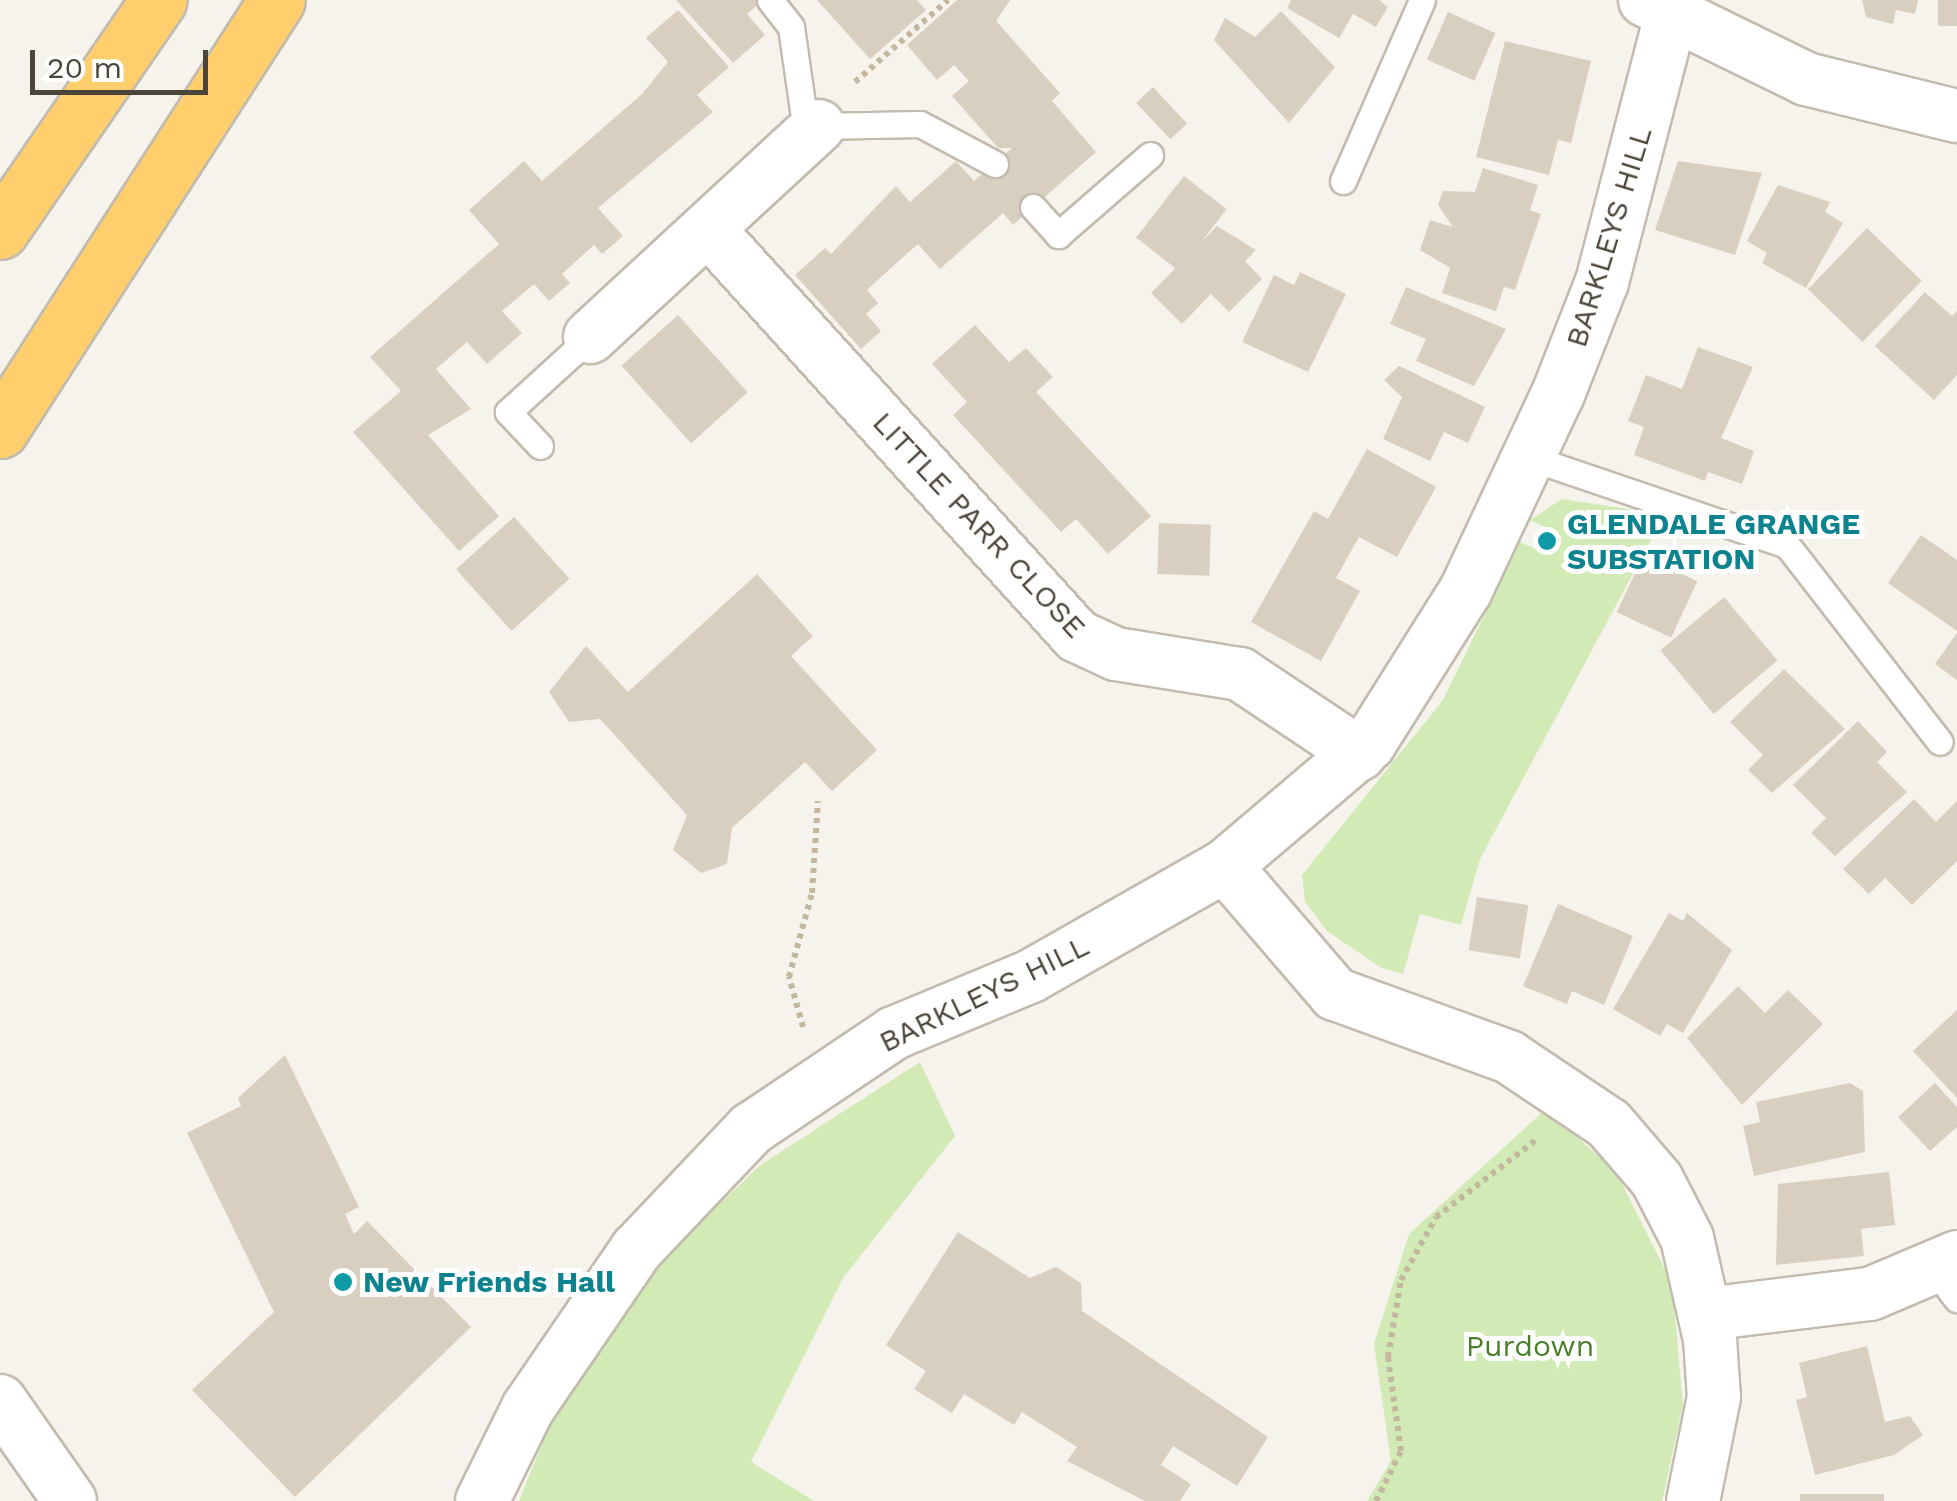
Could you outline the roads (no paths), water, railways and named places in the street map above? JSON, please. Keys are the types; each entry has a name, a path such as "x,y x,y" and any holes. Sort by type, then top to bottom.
{"highway":[{"path":"0,231 159,0"},
{"path":"0,430 277,0"}],"street":[{"name":"BARKLEYS HILL","path":"482,1501 528,1408 637,1249 751,1129 894,1033 1031,976 1226,866 1360,754 1466,590 1531,458 1602,282 1687,11 1806,79 1957,116"},
{"path":"590,337 816,123"},
{"name":"LITTLE PARR CLOSE","path":"708,228 1078,636 1116,654 1240,674 1360,754"},
{"path":"1226,866 1335,994 1509,1057 1585,1104 1657,1180 1687,1238 1706,1314 1714,1397 1693,1501"},
{"path":"1706,1314 1844,1300 1949,1275"},
{"path":"0,1402 70,1501"}],"lane":[{"path":"770,0 795,37 803,110 816,123 920,124 994,164"},
{"path":"1344,181 1422,0"},
{"path":"1033,207 1058,236 1150,155"},
{"path":"540,446 508,412 590,337"},
{"path":"1531,458 1787,545 1940,742"}],"place":[{"name":"GLENDALE GRANGE SUBSTATION","path":"1547,541"},
{"name":"New Friends Hall","path":"343,1282"}],"park label":[{"name":"Purdown","path":"1530,1346"}]}
